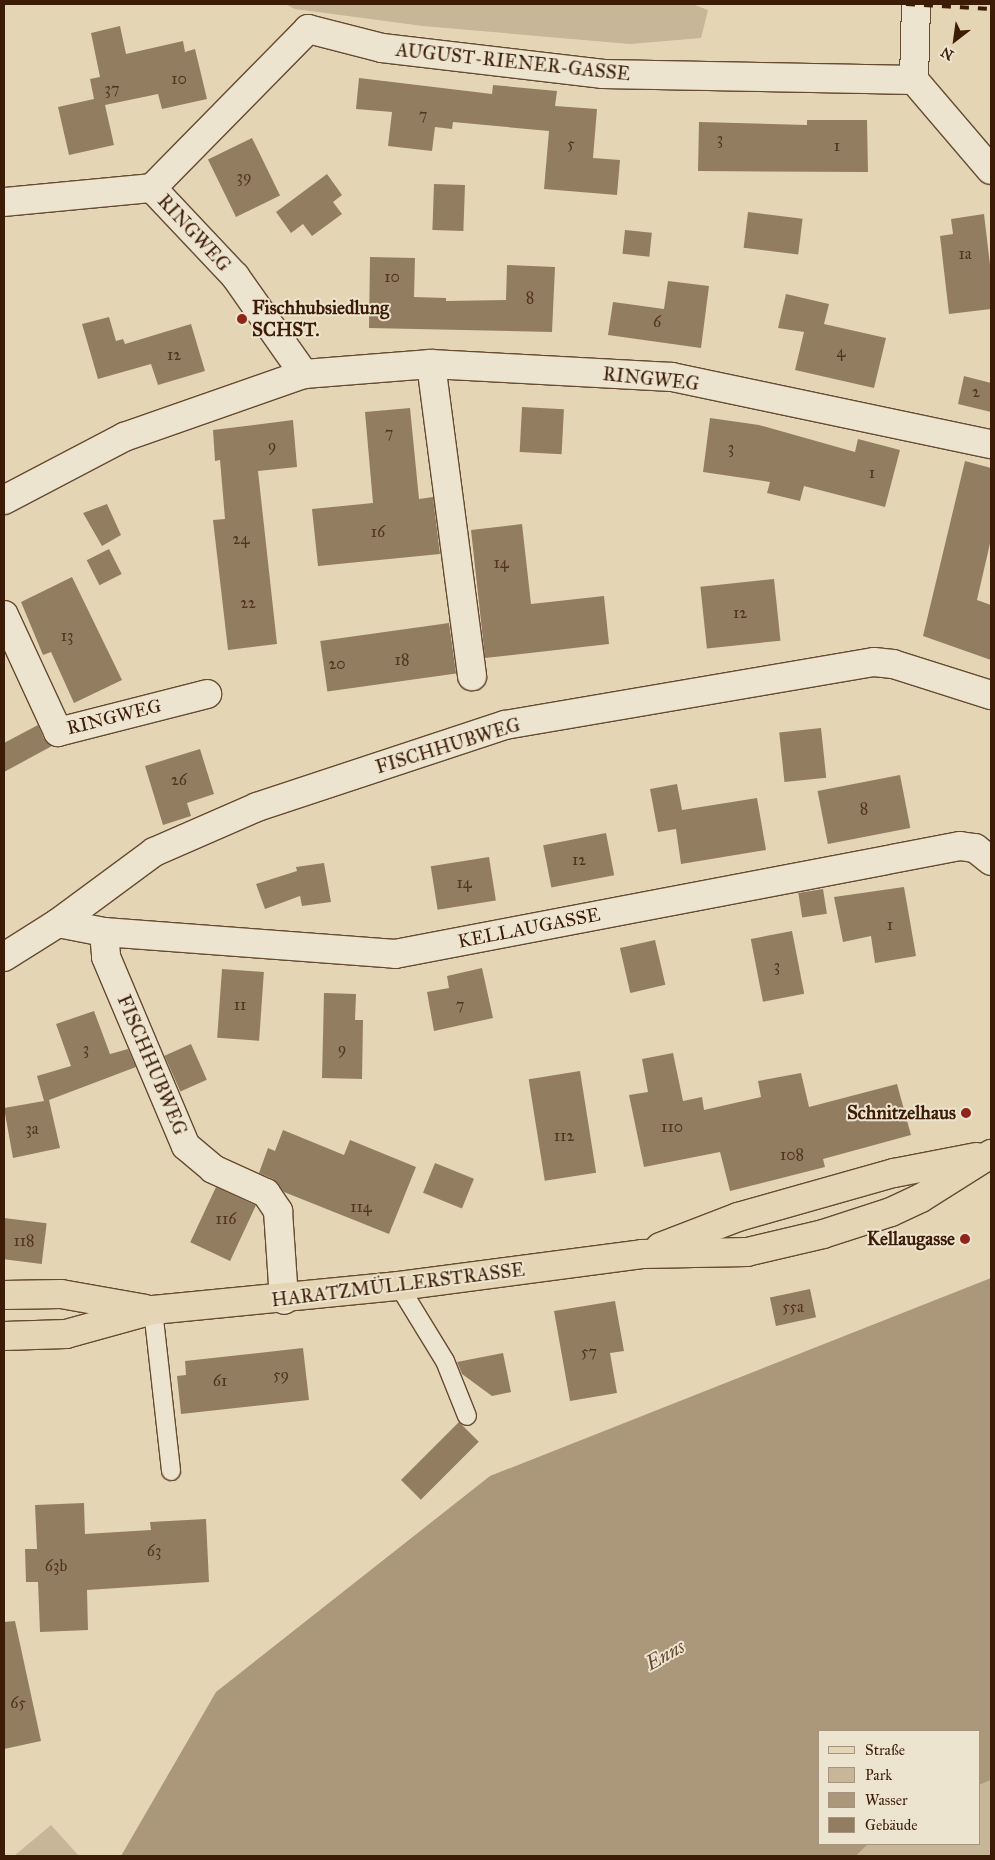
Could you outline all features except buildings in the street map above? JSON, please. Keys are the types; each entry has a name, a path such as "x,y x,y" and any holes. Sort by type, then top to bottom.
{"main road":[{"name":"HARATZMÜLLERSTRASSE","path":"642,1254 738,1217 894,1173 991,1154"},
{"name":"HARATZMÜLLERSTRASSE","path":"4,1336 66,1334 154,1310 284,1300 642,1254 746,1252 823,1234 891,1212 921,1198 991,1154"},
{"name":"HARATZMÜLLERSTRASSE","path":"4,1295 61,1294 154,1310"}],"street":[{"path":"916,4 914,80 991,170"},
{"name":"AUGUST-RIENER-GASSE","path":"152,188 308,30 382,48 603,74 914,80"},
{"name":"RINGWEG","path":"4,202 152,188 235,276 304,374"},
{"path":"431,364 472,676"},
{"name":"RINGWEG","path":"4,500 124,437 304,374 431,364 672,377 991,444"},
{"name":"RINGWEG","path":"4,615 58,732 207,694"},
{"name":"FISCHHUBWEG","path":"4,957 58,923 154,852 257,807 505,725 874,662 893,664 991,695"},
{"name":"KELLAUGASSE","path":"58,923 104,932 395,954 960,846 975,848 991,861"},
{"name":"FISCHHUBWEG","path":"104,932 106,957 186,1146 213,1169 266,1193 278,1211 284,1300"}],"lane":[{"path":"399,1286 445,1361 467,1416"},
{"path":"154,1310 171,1471"}],"green space":[{"path":"285,4 692,4 708,10 701,38 630,44 423,26 295,9"},
{"path":"991,1780 991,1856 856,1856 867,1845 980,1845 980,1785"},
{"path":"51,1825 79,1856 14,1856"}],"water":[{"name":"Enns","path":"991,1278 991,1780 980,1785 980,1730 818,1730 818,1845 867,1845 856,1856 121,1856 216,1692 490,1476"}],"railway":[{"path":"906,4 991,9"}],"place":[{"name":"Fischhubsiedlung SCHST.","path":"242,319"},
{"name":"Schnitzelhaus","path":"966,1113"},
{"name":"Kellaugasse","path":"965,1239"}]}
